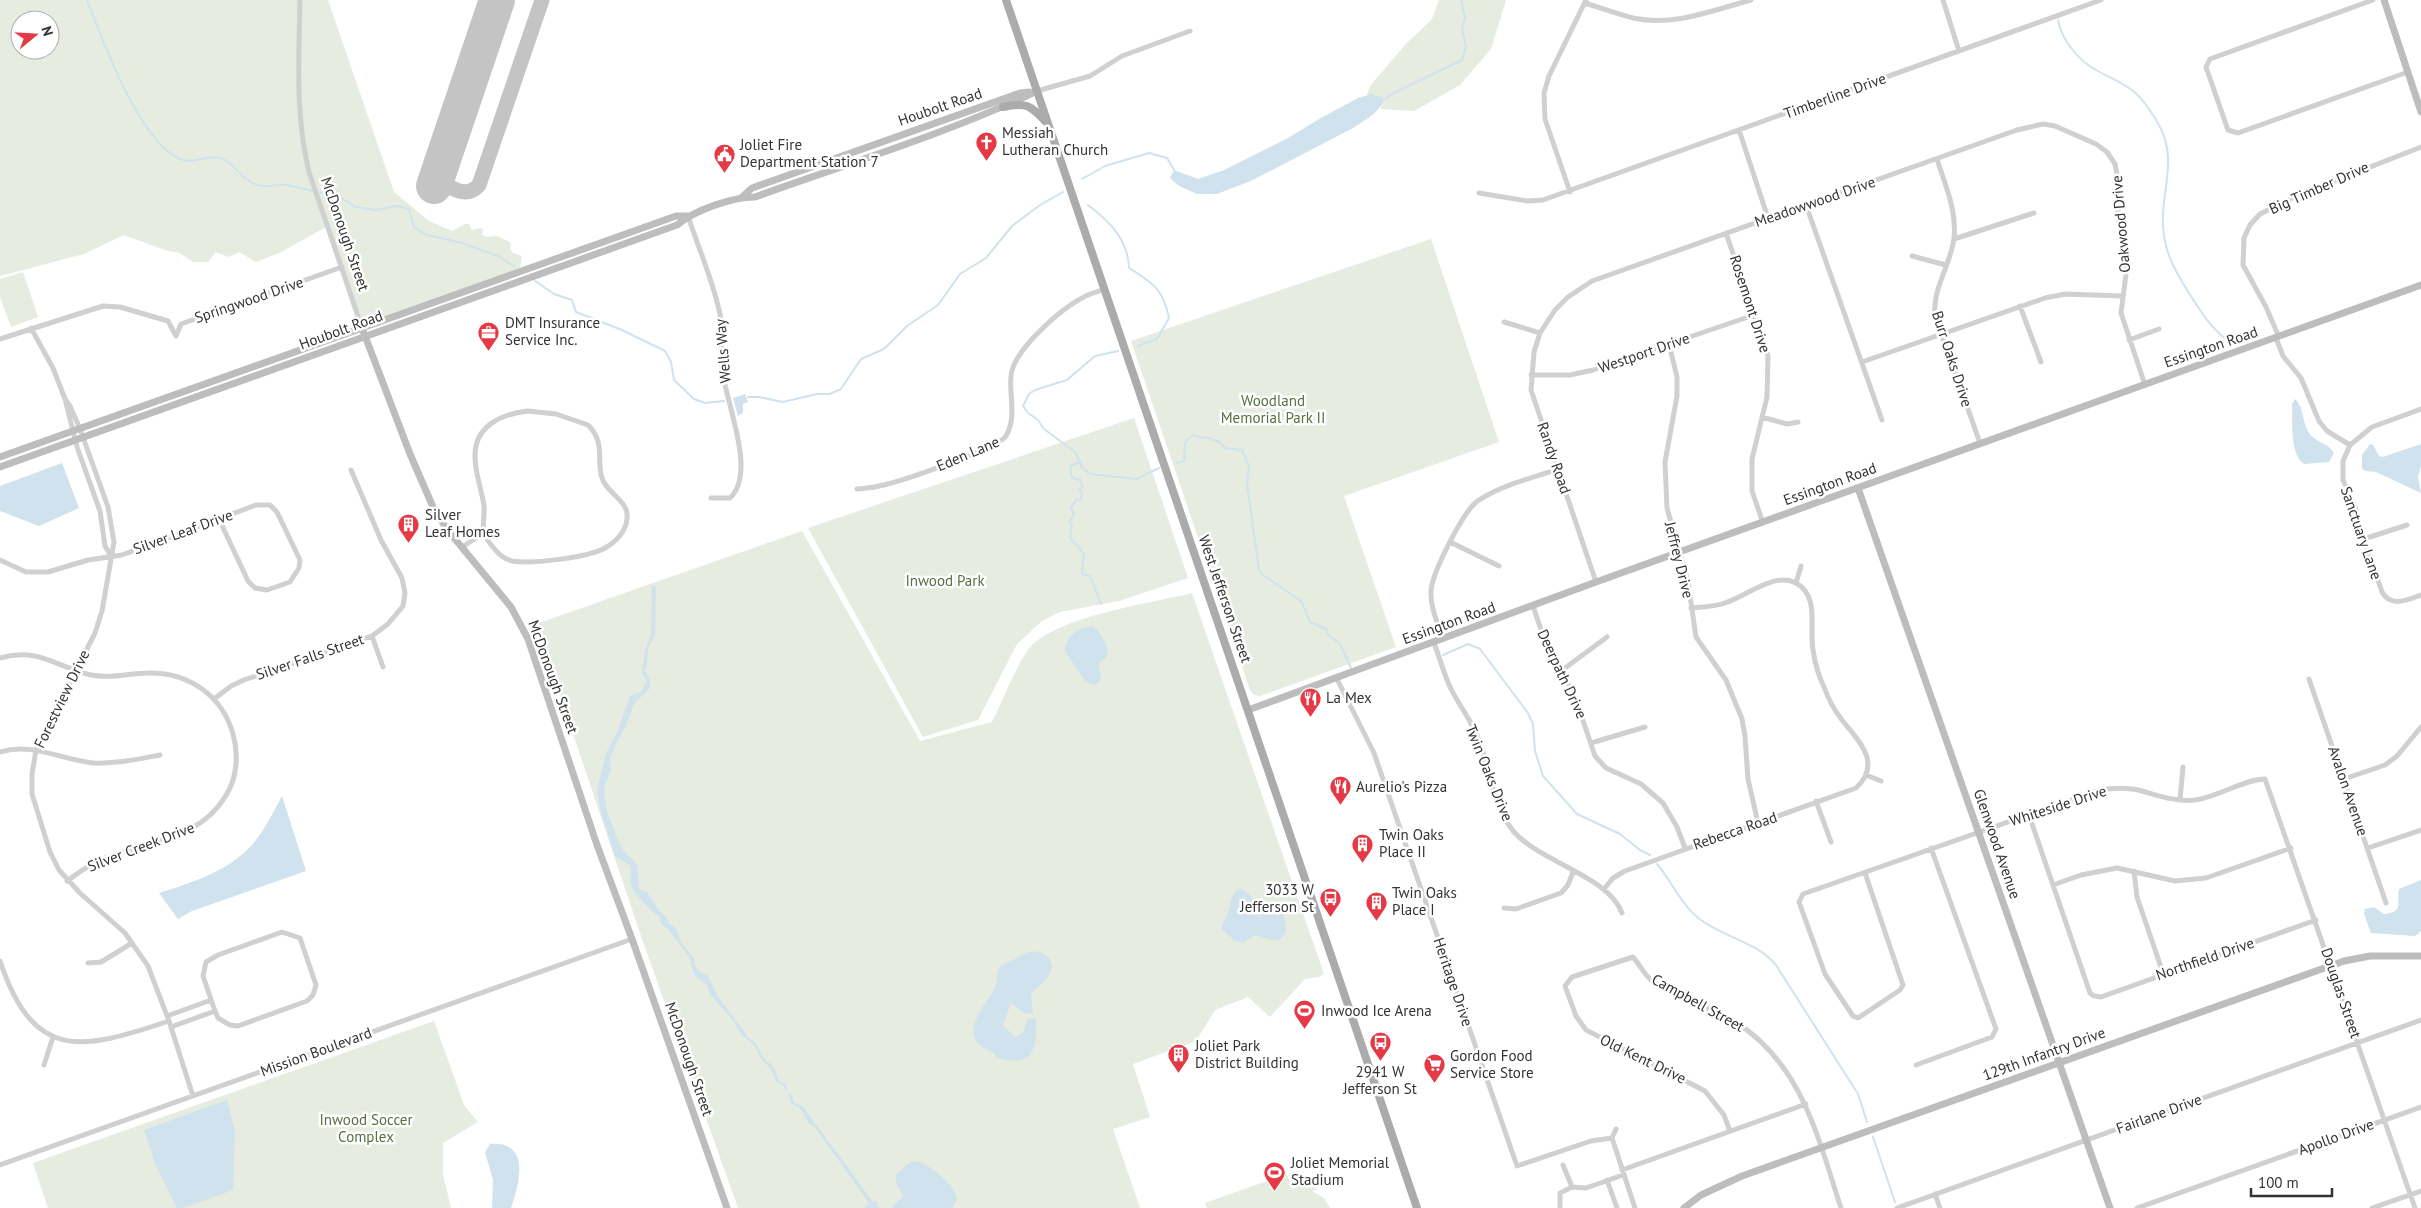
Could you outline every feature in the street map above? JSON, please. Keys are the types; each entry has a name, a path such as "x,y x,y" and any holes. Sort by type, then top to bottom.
{"main road":[{"name":"West Jefferson Street","path":"1006,0 1106,289 1417,1208"},
{"path":"2384,0 2421,112"},
{"name":"Houbolt Road","path":"0,467 678,224 688,216 742,197 755,197 1003,107 1037,91"},
{"name":"Houbolt Road","path":"742,197 752,188 1020,93 1037,91"},
{"path":"1003,107 1023,104 1030,106 1049,126"},
{"name":"Houbolt Road","path":"0,458 676,216 688,216"},
{"name":"Essington Road","path":"1248,710 1337,679 1596,582 2421,285"},
{"name":"McDonough Street","path":"362,328 421,483 446,528 511,607 528,639 596,845 632,939 727,1208"},
{"name":"Glenwood Avenue","path":"1858,488 2110,1208"},
{"name":"129th Infantry Drive","path":"1684,1208 1701,1195 1735,1179 2331,966 2355,958 2370,956 2421,956"}],"street":[{"name":"McDonough Street","path":"300,0 299,120 303,148 362,328"},
{"path":"1726,0 1727,6"},
{"path":"1570,192 1545,119 1544,94 1550,76 1585,2 1634,18 1655,20 1679,19 1751,0"},
{"path":"1943,0 1959,51"},
{"name":"Timberline Drive","path":"1480,193 1527,202 1543,200 1570,192 2101,0"},
{"path":"2373,0 2210,59 2206,63 2206,67 2228,130 2238,133 2408,72"},
{"name":"Houbolt Road","path":"1037,91 1090,76 1122,56 1190,31"},
{"name":"Meadowwood Drive","path":"1540,332 1551,315 1568,296 1592,281 2017,130 2043,124 2054,126 2096,144 2107,152"},
{"path":"1739,130 1768,218"},
{"name":"Big Timber Drive","path":"2277,338 2266,307 2243,265 2244,238 2250,225 2260,214 2296,196 2421,147"},
{"name":"Oakwood Drive","path":"2107,152 2115,164 2118,179 2118,216 2126,266 2122,296 2122,320 2145,385"},
{"name":"Burr Oaks Drive","path":"1936,159 1953,207 1954,239 1936,294 1934,306 1941,335 1980,443"},
{"path":"1806,205 1882,420"},
{"path":"1954,239 2034,213"},
{"name":"Wells Way","path":"688,216 720,310 722,367 741,462 741,480 736,492 730,498 711,498"},
{"name":"Rosemont Drive","path":"1726,233 1768,356 1769,377 1752,459 1751,476 1752,491 1763,523"},
{"path":"1912,256 1946,265"},
{"name":"Springwood Drive","path":"0,339 103,306 120,307 168,322 176,336 181,324 342,267"},
{"name":"Eden Lane","path":"857,489 880,486 943,465 997,444 1005,438 1012,417 1011,374 1018,358 1031,340 1069,306 1085,296 1106,289"},
{"path":"1862,362 2020,306 2065,294 2122,296"},
{"path":"2020,306 2040,362"},
{"name":"Westport Drive","path":"1531,375 1570,375 1593,370 1754,315"},
{"path":"1504,322 1540,332"},
{"name":"Forestview Drive","path":"31,328 53,368 65,399 72,432 100,511 106,546 111,556"},
{"path":"2129,340 2159,329"},
{"name":"Randy Road","path":"1540,332 1534,352 1531,390 1596,582"},
{"path":"2277,338 2283,356 2301,378 2318,421 2328,431 2350,445 2372,427 2421,409"},
{"name":"Jeffrey Drive","path":"1669,344 1677,377 1676,396 1667,441 1665,485 1667,508 1688,582 1696,638 1726,680 1742,718 1748,779 1758,824"},
{"name":"Forestview Drive","path":"65,399 70,406 83,437 111,519 114,542 102,610 94,633 36,750 32,774 32,794 50,852 68,881 125,933 148,966 169,1021 193,1096"},
{"path":"528,411 556,414 588,425 592,429 601,449 601,476 604,483 626,509 628,518 623,532 616,540 605,548 576,557 514,562 500,554 484,533 484,505 475,463 475,446 482,430 516,412 528,411"},
{"path":"1762,417 1787,424 1798,422"},
{"name":"Sanctuary Lane","path":"2350,445 2343,461 2343,480 2356,510 2364,539 2386,599 2399,602 2421,595"},
{"path":"1444,639 1434,613 1431,589 1459,523 1476,501 1492,492 1558,469"},
{"name":"Silver Falls Street","path":"214,699 231,686 244,680 372,636 397,616 405,593 402,578 380,540 352,470"},
{"name":"Silver Leaf Drive","path":"0,560 18,569 36,573 122,555 256,505 270,506 277,512 300,560 296,576 290,582 261,590 248,581 219,519"},
{"path":"2364,539 2407,525"},
{"path":"462,547 484,533"},
{"path":"1450,542 1499,566"},
{"path":"1796,583 1801,566"},
{"path":"1691,608 1723,604 1774,581 1787,580 1796,583 1806,590 1810,600 1812,649 1817,669 1830,702 1864,746 1868,762 1866,775 1881,781"},
{"name":"Deerpath Drive","path":"1533,606 1549,652 1574,694 1600,763 1641,784 1663,803 1677,827 1685,848"},
{"path":"372,636 383,667"},
{"path":"1561,671 1607,637"},
{"name":"Twin Oaks Drive","path":"1434,643 1450,688 1480,742 1503,814 1513,830 1530,847 1604,889 1620,907 1622,913"},
{"name":"Silver Creek Drive","path":"0,658 28,654 42,656 76,670 104,676 148,673 165,674 204,689 214,699 231,726 236,754 232,781 226,796 215,811 202,823 181,834 98,861 68,881"},
{"name":"Heritage Drive","path":"1337,679 1374,752 1517,1166 1591,1141 1612,1138"},
{"name":"Avalon Avenue","path":"2308,679 2386,903"},
{"path":"1591,743 1645,727"},
{"path":"2344,779 2385,765 2397,756 2421,727"},
{"path":"0,752 16,748 36,750 75,761 97,763 160,755"},
{"path":"2180,800 2183,767"},
{"name":"Rebecca Road","path":"1604,889 1613,878 1625,871 1856,788 1866,775"},
{"name":"Whiteside Drive","path":"1864,873 1903,985 1900,990 1858,1018 1853,1016 1825,974 1799,902 1799,898 1803,894 2099,790 2113,788 2140,790 2163,798 2180,800 2211,797 2266,779"},
{"name":"Douglas Street","path":"2266,779 2415,1208"},
{"path":"1816,801 1831,842"},
{"path":"2029,815 2053,885 2102,869 2117,868 2175,881 2188,881 2206,878 2291,848"},
{"path":"2368,848 2421,830"},
{"path":"1916,1065 1992,1037 1996,1033 1931,848"},
{"path":"2134,871 2137,897 2163,974"},
{"path":"1504,908 1516,910 1561,893 1568,885 1573,872"},
{"name":"Northfield Drive","path":"2053,885 2090,993 2101,997 2316,920"},
{"path":"282,932 300,938 316,984 313,995 307,1001 238,1026 223,1022 212,1003 203,976 206,962 218,955 282,932"},
{"name":"Mission Boulevard","path":"0,1164 632,939"},
{"path":"88,963 101,962 132,943"},
{"name":"Old Kent Drive","path":"1633,957 1572,976 1566,986 1576,1016 1586,1030 1705,1091 1724,1115 1730,1131"},
{"name":"Campbell Street","path":"1633,957 1643,972 1654,982 1733,1021 1757,1038 1774,1055 1806,1104 1841,1208"},
{"path":"0,961 18,1006 30,1020 53,1037 70,1041 103,1041 169,1021 215,1011"},
{"path":"169,1021 212,1003"},
{"name":"Fairlane Drive","path":"1897,1208 2421,1020"},
{"path":"44,1065 53,1037"},
{"path":"1560,1208 1560,1193 1572,1187 1586,1188 1622,1172 1806,1104"},
{"name":"Apollo Drive","path":"2137,1208 2421,1107"},
{"path":"1616,1129 1612,1138 1635,1208"},
{"path":"1564,1165 1572,1187"},
{"path":"1607,1180 1617,1208"},
{"path":"2372,1208 2421,1191"},
{"path":"1935,1194 1940,1208"}],"green space":[{"path":"0,0 328,0 394,192 429,221 452,231 465,224 469,224 472,230 483,229 482,235 487,237 498,236 511,243 510,248 513,253 522,256 520,268 374,321 359,319 328,226 279,253 256,262 239,252 229,257 216,252 208,262 193,262 180,253 165,250 124,235 84,254 0,276"},
{"path":"1439,0 1506,0 1491,49 1460,85 1414,111 1380,109 1384,102 1375,95 1367,95 1370,86 1405,45 1432,19"},
{"name":"Woodland Memorial Park II","path":"1431,239 1499,442 1344,496 1396,647 1260,696 1254,695 1250,690 1131,341"},
{"path":"23,272 38,317 11,327 0,297 0,279"},
{"name":"Inwood Park","path":"1134,418 1188,578 1119,601 1060,612 1042,621 1017,644 978,720 923,737 808,528"},
{"path":"802,531 920,741 992,722 1023,658 1040,638 1080,620 1192,593 1324,974 1305,979 1270,1017 1248,997 1215,1010 1196,1041 1133,1064 1150,1117 1113,1129 1140,1208 738,1208 642,939 536,624"},
{"name":"Inwood Soccer Complex","path":"434,1021 464,1105 478,1122 443,1143 443,1174 451,1208 48,1208 33,1163"},
{"name":"Joliet Memorial Stadium","path":"1287,1174 1292,1189 1314,1181 1317,1189 1312,1191 1324,1198 1330,1208 1207,1208 1205,1203"}],"water":[{"path":"1372,94 1385,99 1379,108 1367,119 1253,180 1217,194 1197,194 1179,186 1170,178 1174,170 1198,179 1224,170 1288,138 1358,98"},
{"path":"745,394 748,402 743,404 743,413 738,416 733,398"},
{"path":"2295,399 2300,406 2309,433 2329,447 2334,453 2329,462 2304,464 2299,459 2293,436 2292,404"},
{"path":"2370,444 2373,445 2379,456 2383,457 2421,444 2421,466 2418,477 2421,493 2376,472 2362,469 2362,455"},
{"path":"62,463 79,508 39,526 0,511 0,486"},
{"path":"652,586 656,586 655,635 648,649 647,665 644,670 650,679 650,688 633,705 627,725 617,741 610,759 611,772 605,784 604,792 607,811 623,850 637,864 639,889 647,892 659,911 667,918 668,923 675,927 681,942 695,960 694,965 699,971 708,976 719,998 748,1037 755,1043 764,1059 773,1066 779,1081 786,1084 787,1092 783,1085 776,1081 771,1069 761,1059 754,1045 741,1034 732,1019 710,994 707,985 694,975 690,958 668,929 662,925 659,916 648,907 632,887 631,866 615,856 600,809 597,790 606,753 618,730 630,696 641,692 647,681 642,672 645,650 651,635"},
{"path":"1091,626 1100,634 1108,652 1108,655 1099,663 1101,680 1095,685 1085,681 1065,651 1066,645 1073,634"},
{"path":"282,796 306,871 192,911 178,919 159,893 212,874 236,859 260,835"},
{"path":"2421,880 2421,931 2415,936 2371,933 2364,914 2365,909 2374,907 2384,914 2395,911 2398,906 2399,889"},
{"path":"1241,888 1251,896 1256,906 1273,903 1280,907 1286,927 1284,936 1280,939 1272,940 1255,935 1243,943 1235,941 1222,929 1234,893"},
{"path":"1028,952 1039,952 1048,957 1052,967 1047,977 1031,994 1033,1013 1025,1014 1011,1003 1003,1025 1015,1037 1023,1033 1028,1019 1035,1018 1035,1043 1033,1050 1025,1058 1019,1060 1013,1061 997,1058 993,1052 976,1041 974,1026 976,1019 995,987 999,967"},
{"path":"787,1092 793,1096 793,1102 803,1107 873,1202 876,1201 879,1208 865,1208 869,1203 814,1126 809,1124 801,1109 790,1102"},
{"path":"227,1100 235,1132 233,1190 183,1208 177,1208 155,1163 144,1130"},
{"path":"490,1144 503,1145 512,1149 517,1157 519,1176 511,1208 492,1208 493,1180 485,1152"},
{"path":"913,1161 926,1165 940,1175 952,1188 957,1200 952,1208 891,1208 903,1196 896,1183 896,1175"}],"waterway":[{"path":"87,0 102,40 125,90 152,135 167,151 188,161 212,157 221,158 230,163 246,179 257,185 287,185 313,191"},
{"path":"1385,99 1462,60 1466,47 1462,29 1465,18 1461,0"},
{"path":"2058,20 2063,35 2077,55 2090,66 2137,94 2158,122 2165,138 2168,159 2163,213 2164,238 2167,249 2175,270 2202,313 2215,329 2231,343"},
{"path":"1082,179 1105,166 1149,153 1167,158 1174,170"},
{"path":"318,192 338,196 356,207 375,210 397,206 409,209 414,227 427,235 462,243 498,256 515,267"},
{"path":"748,397 759,397 783,402 817,394 830,394 841,389 861,359 884,349 907,326 938,305 960,274 986,258 1012,226 1040,205 1063,192"},
{"path":"1088,205 1110,224 1125,248 1129,268 1156,288 1167,308 1169,318 1157,339 1138,346"},
{"path":"535,281 554,294 572,300 576,312 622,330 665,351 671,362 674,380 694,399 705,403 724,401"},
{"path":"1118,351 1095,356 1067,380 1035,390 1029,394 1023,406 1028,413 1038,420 1044,429 1075,452 1082,467 1090,474 1136,479 1159,468"},
{"path":"1177,463 1184,461 1184,448 1189,438 1193,435 1204,438"},
{"path":"1206,437 1219,442 1225,448 1242,450 1249,466 1247,483 1259,570 1263,575 1301,601 1310,622 1326,629 1329,636 1340,644 1351,668"},
{"path":"1080,462 1070,466 1072,478 1080,480 1083,487 1079,490 1082,493 1081,499 1076,500 1071,508 1074,515 1069,523 1072,526 1070,538 1084,554 1082,574 1090,576 1101,604"},
{"path":"1443,655 1468,644 1480,649 1528,713 1533,724 1535,751 1543,776 1577,814 1620,834 1640,850 1650,855"},
{"path":"1657,864 1686,905 1697,917 1717,930 1759,950 1776,965 1858,1094 1867,1122"},
{"path":"1873,1137 1895,1202"}],"taxiway":[{"path":"437,178 452,188 463,192 469,192 479,185 542,0"}],"runway":[{"path":"434,186 497,0"}],"place":[{"name":"Messiah Lutheran Church","path":"986,161"},
{"name":"Joliet Fire Department Station 7","path":"724,173"},
{"name":"DMT Insurance Service Inc.","path":"489,351"},
{"name":"Silver Leaf Homes","path":"409,543"},
{"name":"La Mex","path":"1310,717"},
{"name":"Aurelio's Pizza","path":"1340,806"},
{"name":"Twin Oaks Place II","path":"1363,863"},
{"name":"3033 W Jefferson St","path":"1330,918"},
{"name":"Twin Oaks Place I","path":"1376,921"},
{"name":"Inwood Ice Arena","path":"1305,1030"},
{"name":"2941 W Jefferson St","path":"1380,1062"},
{"name":"Joliet Park District Building","path":"1179,1074"},
{"name":"Gordon Food Service Store","path":"1434,1084"},
{"name":"Joliet Memorial Stadium","path":"1275,1191"}]}
